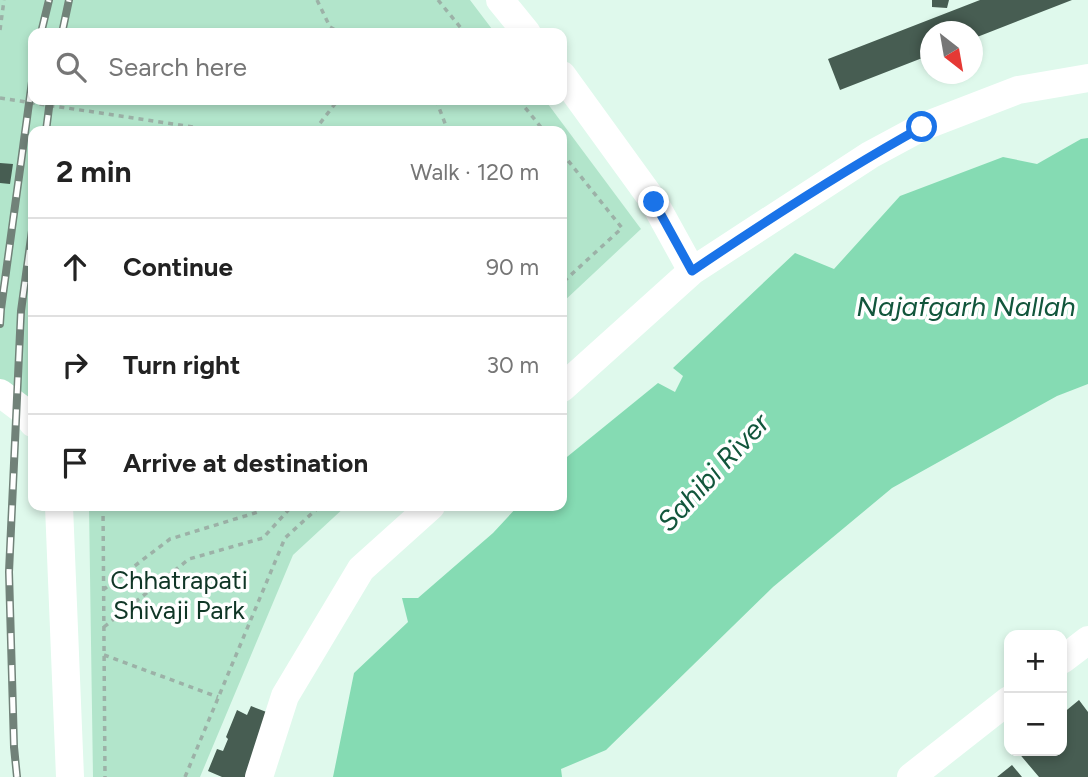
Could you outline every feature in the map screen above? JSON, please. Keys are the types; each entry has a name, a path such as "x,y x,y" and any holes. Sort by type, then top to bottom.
{"street":[{"path":"500,0 523,28"},
{"path":"567,384 692,271 870,155 922,127 1018,90 1088,78"},
{"path":"567,82 654,202 692,271"},
{"path":"0,393 28,416"},
{"path":"59,511 70,777"},
{"path":"259,777 285,696 361,569 425,511"},
{"path":"1067,656 1088,640"},
{"path":"911,777 1004,704"}],"path":[{"path":"0,30 4,0"},
{"path":"317,0 330,27"},
{"path":"438,0 461,28"},
{"path":"0,97 28,101"},
{"path":"52,105 188,126"},
{"path":"318,126 334,105"},
{"path":"438,105 446,126"},
{"path":"523,105 540,126"},
{"path":"567,159 622,228 567,278"},
{"path":"103,511 105,777"},
{"path":"103,590 170,539 259,511"},
{"path":"104,627 189,559 263,538 287,511"},
{"path":"185,777 285,538 315,511"},
{"path":"104,655 218,697"}],"green space":[{"path":"0,0 470,0 491,28 28,28 28,105 549,105 564,126 28,126 28,412 0,387"},
{"path":"567,130 641,229 567,298"},
{"name":"Chhatrapati Shivaji Park","path":"89,511 341,511 293,555 200,777 93,777"}],"water":[{"name":"Najafgarh Nallah","path":"1088,138 1088,384 1057,396 892,488 773,587 606,750 561,769 562,777 333,777 354,673 408,622 402,598 418,598 493,533 513,511 567,511 567,457 658,383 675,392 683,376 673,368 795,253 834,269 900,196 1003,157 1037,164 1081,139"}],"building":[{"path":"932,0 949,0 947,8 932,7"},
{"path":"980,0 1072,0 983,35 983,21 926,21"},
{"path":"920,23 920,59 840,90 828,59"},
{"path":"0,163 13,164 10,184 0,183"},
{"path":"1079,700 1088,712 1088,777 1039,777 1021,756 1067,756 1067,710"},
{"path":"251,706 277,716 253,777 222,777 208,771 217,749 223,751 237,710 247,715"},
{"path":"1012,765 1022,777 997,777"}],"railway":[{"path":"42,28 49,0"},
{"path":"63,28 69,0"},
{"path":"0,324 29,105"},
{"path":"47,126 49,105"},
{"path":"17,777 9,572 21,311 28,260"}],"route":[{"path":"654,202 692,271 806,195 870,155 922,127"}],"water label":[{"name":"Sahibi River","path":"713,472"}]}
